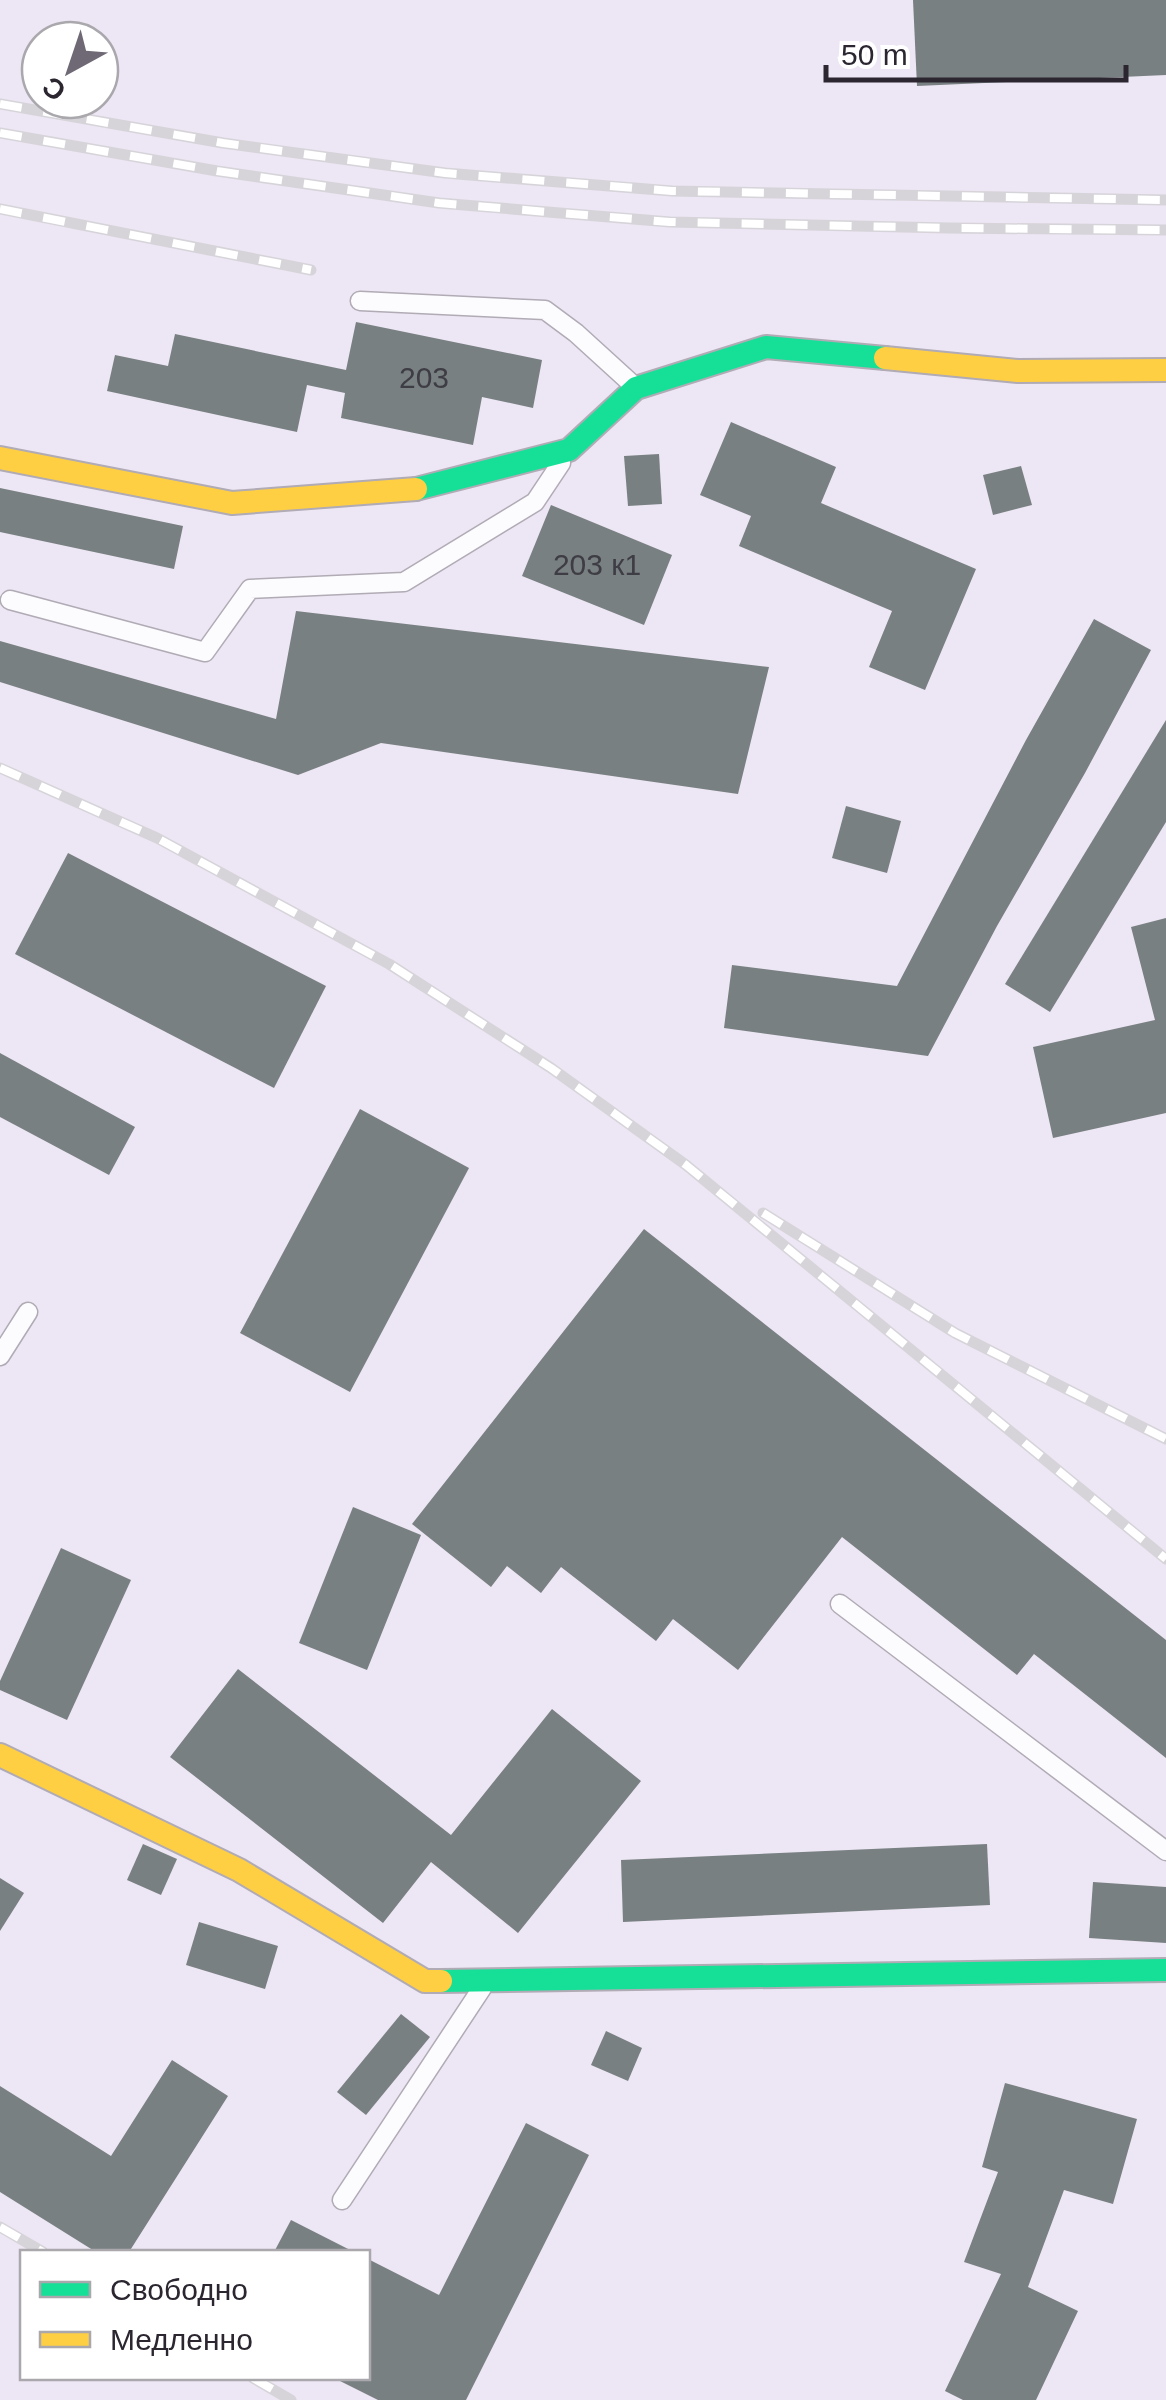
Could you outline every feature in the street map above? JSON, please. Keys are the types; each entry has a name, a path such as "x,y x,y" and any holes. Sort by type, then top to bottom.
{"street":[{"path":"0,458 232,504 415,489 569,450 636,388 766,348 1018,371 1166,370"},
{"path":"0,1755 239,1870 424,1981 1166,1970"}],"lane":[{"path":"360,301 545,310 636,388"},
{"path":"10,600 205,652 250,588 404,582 536,502 569,450"},
{"path":"0,1356 28,1312"},
{"path":"840,1604 1166,1850"},
{"path":"342,2200 488,1980"}],"building":[{"path":"913,0 1166,0 1166,75 917,86"},
{"path":"356,322 542,360 533,408 482,397 473,445 341,418 345,393 307,385 297,432 107,391 115,355 168,366 175,334 346,370"},
{"path":"731,422 836,467 821,503 976,569 925,690 869,667 892,611 739,546 751,516 700,495"},
{"path":"659,454 662,504 628,506 624,456"},
{"path":"1021,466 1032,505 993,515 983,475"},
{"path":"0,488 183,526 174,569 0,532"},
{"path":"551,505 672,555 644,625 522,576"},
{"path":"296,611 769,667 738,794 381,743 298,775 0,682 0,641 276,719"},
{"path":"1094,619 1151,650 928,1056 724,1028 732,965 897,986"},
{"path":"1166,720 1166,822 1050,1012 1005,984"},
{"path":"846,806 901,821 887,873 832,858"},
{"path":"68,853 326,986 274,1088 15,954"},
{"path":"1166,918 1166,1113 1053,1138 1033,1047 1155,1020 1131,927"},
{"path":"0,1053 135,1127 109,1175 0,1117"},
{"path":"360,1109 469,1168 350,1392 240,1333"},
{"path":"644,1229 1166,1640 1166,1758 1034,1654 1017,1675 842,1537 738,1670 673,1619 656,1641 561,1567 541,1593 507,1566 491,1587 412,1524"},
{"path":"353,1507 421,1535 367,1670 299,1643"},
{"path":"61,1548 131,1580 67,1720 0,1690 0,1681"},
{"path":"238,1669 451,1835 552,1709 641,1781 518,1933 431,1862 383,1923 170,1757"},
{"path":"143,1844 177,1859 161,1895 127,1880"},
{"path":"987,1844 990,1905 623,1922 621,1860"},
{"path":"0,1878 24,1893 0,1931"},
{"path":"1093,1882 1166,1887 1166,1943 1089,1938"},
{"path":"199,1922 278,1946 265,1989 186,1965"},
{"path":"401,2014 430,2037 366,2115 337,2092"},
{"path":"606,2031 642,2048 628,2081 591,2065"},
{"path":"172,2060 228,2096 130,2250 93,2250 0,2192 0,2086 111,2156"},
{"path":"1005,2083 1137,2119 1113,2204 1064,2190 1028,2287 1078,2311 1036,2400 963,2400 945,2391 1001,2274 964,2262 998,2172 982,2167"},
{"path":"526,2123 589,2155 466,2400 378,2400 338,2380 370,2380 370,2260 439,2295"},
{"path":"291,2220 350,2250 275,2250"}],"railway":[{"path":"0,104 223,143 445,173 672,191 1166,200"},
{"path":"0,133 217,171 439,203 670,222 1166,230"},
{"path":"0,209 311,270"},
{"path":"0,768 157,838 389,964 551,1068 686,1165 1166,1559"},
{"path":"763,1213 955,1333 1166,1439"},
{"path":"0,2227 40,2250"},
{"path":"256,2380 291,2400"}],"traffic: fast":[{"path":"416,489 569,450 636,388 766,347 885,358"},
{"path":"441,1981 1166,1970"}],"traffic: slow":[{"path":"885,358 1018,371 1166,370"},
{"path":"0,458 232,503 416,489"},
{"path":"0,1755 239,1870 425,1981 441,1981"}]}
